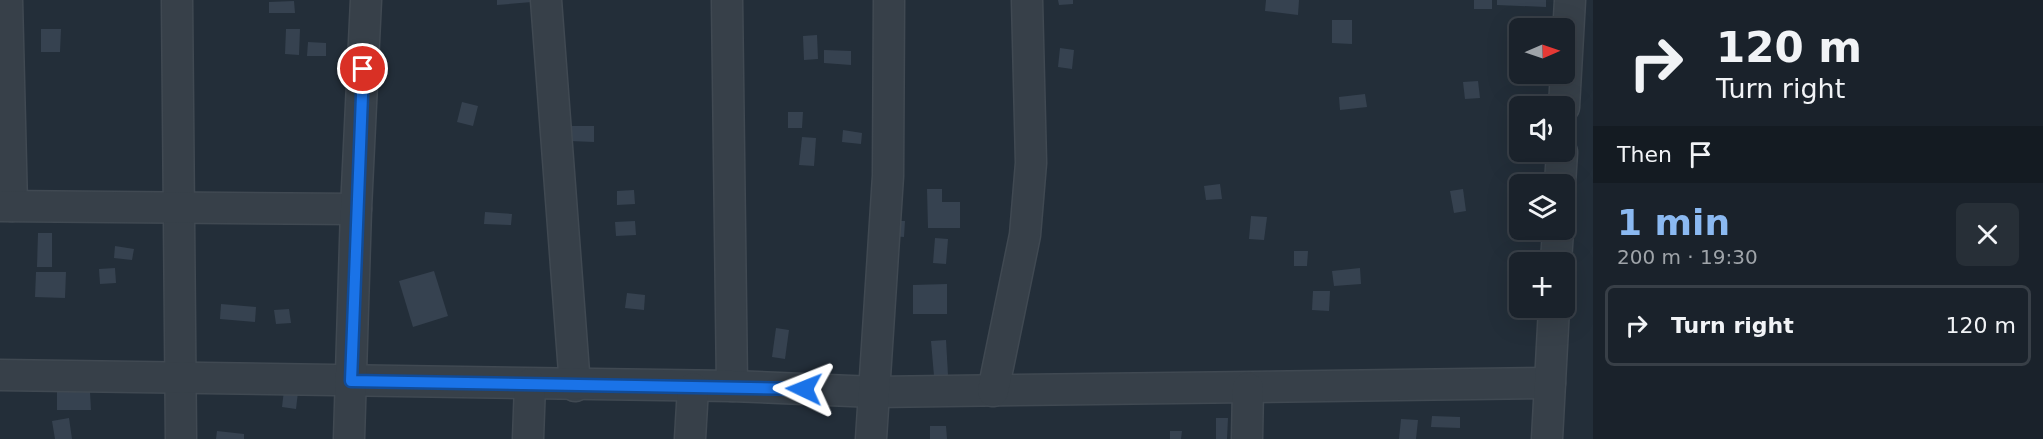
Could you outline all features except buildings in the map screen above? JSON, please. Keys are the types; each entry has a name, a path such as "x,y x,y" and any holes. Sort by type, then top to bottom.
{"street":[{"path":"7,0 6,206 356,208"},
{"path":"177,0 181,439"},
{"path":"349,439 356,208 366,0"},
{"path":"546,0 575,386"},
{"path":"727,0 732,386"},
{"path":"871,439 888,176 889,0"},
{"path":"993,391 1025,236 1030,163 1027,0"},
{"path":"1565,96 1570,0"},
{"path":"1547,439 1553,318"},
{"path":"0,375 693,388 732,386 875,392 1550,383"},
{"path":"528,439 530,384"},
{"path":"690,439 693,388"},
{"path":"1246,439 1248,388"}],"route":[{"path":"363,69 351,381 804,389"}]}
